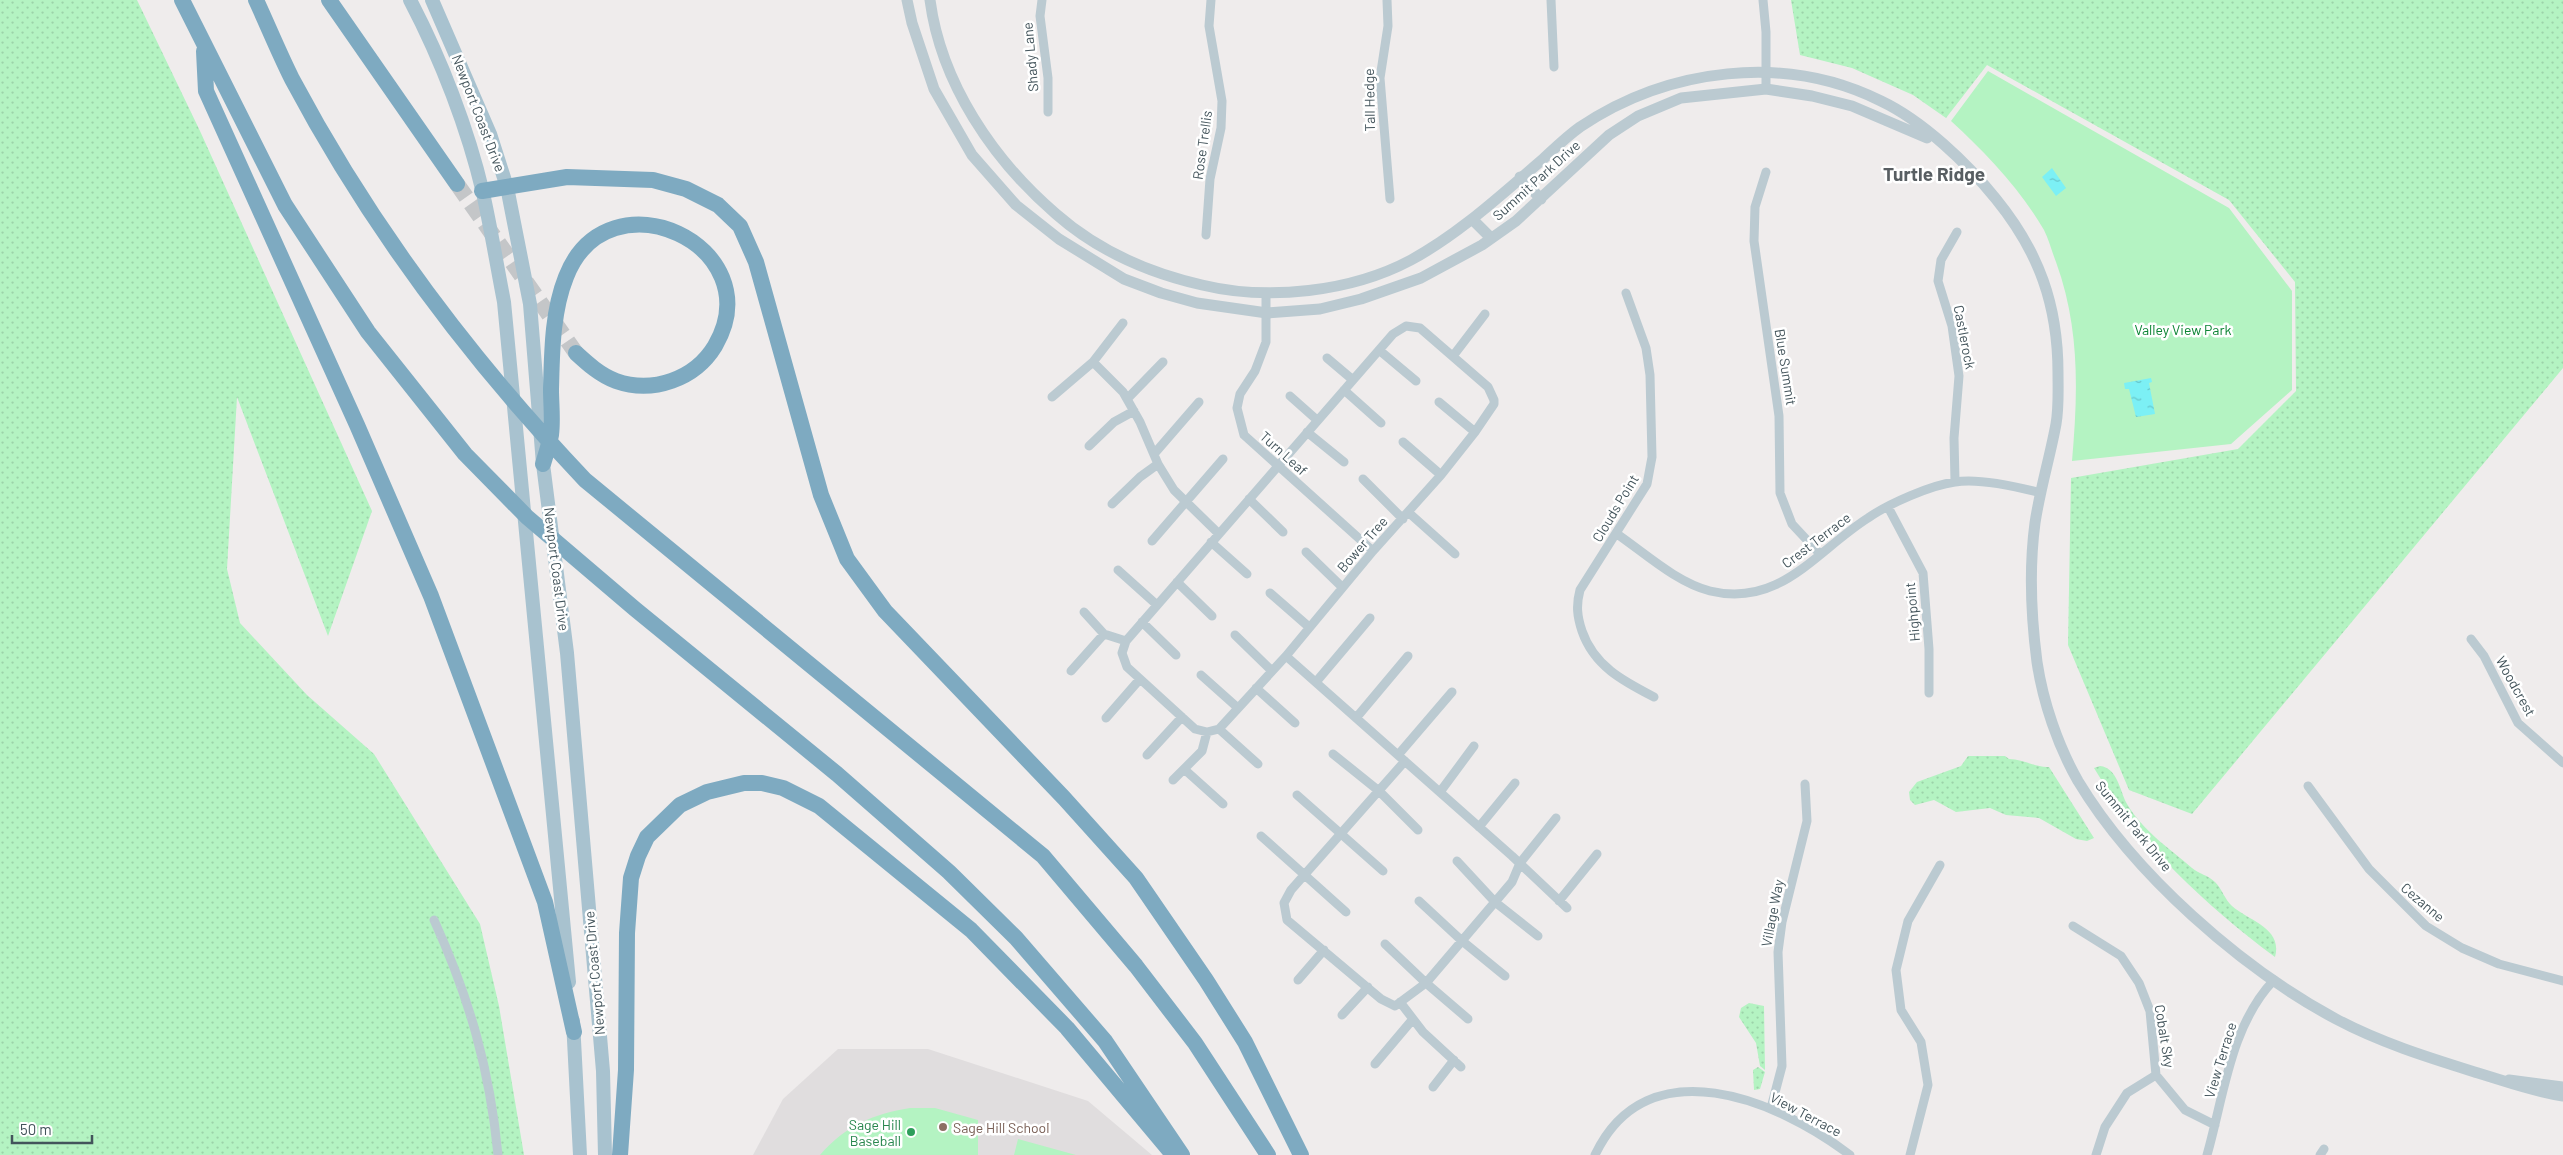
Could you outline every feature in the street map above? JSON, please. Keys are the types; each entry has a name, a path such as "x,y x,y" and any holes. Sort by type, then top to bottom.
{"highway":[{"path":"182,0 285,204 368,332 466,454 528,517 618,594 837,774 948,872 1010,932 1105,1041 1182,1155"},
{"path":"256,0 292,78 344,170 401,259 486,370 529,421 585,480 1043,856 1136,966 1190,1036 1268,1155"},
{"path":"329,0 457,184"},
{"path":"204,44 206,91 400,523 459,670 545,902 574,1032"},
{"path":"482,191 567,177 653,180 686,189 718,205 740,226 756,262 821,495 847,558 885,610 1064,798 1136,878 1206,980 1245,1042 1301,1155"},
{"path":"543,464 551,434 552,360 559,302 566,277 578,254 593,240 610,230 636,224 658,225 678,232 699,246 714,262 725,284 727,308 723,332 709,355 691,372 669,383 644,385 617,381 593,369 576,353"},
{"path":"620,1155 626,1070 627,933 631,878 638,856 647,837 680,804 707,792 744,783 762,783 783,788 819,806 971,930 1067,1028 1174,1155"}],"main road":[{"name":"Newport Coast Drive","path":"410,0 428,34 444,74 482,191 504,302 574,1032 580,1155"},
{"name":"Newport Coast Drive","path":"432,0 483,117 507,187 530,304 543,464 567,653 603,1071 605,1155"}],"street":[{"name":"Summit Park Drive","path":"907,0 912,23 934,90 972,154 1016,205 1059,239 1124,279 1161,293 1197,303 1267,313 1320,309 1361,299 1421,278 1491,238 1541,199 1608,135 1638,116 1681,98 1766,89 1812,96 1852,106 1942,145"},
{"name":"Summit Park Drive","path":"930,0 938,40 975,121 1010,168 1060,218 1126,260 1165,276 1232,292 1266,294 1319,289 1384,272 1409,261 1472,219 1580,128 1646,92 1716,74 1766,73 1828,81 1874,97 1902,111 1980,180 2013,220 2035,258 2049,293 2058,357 2058,417 2034,531 2032,607 2038,668 2060,741 2077,779 2106,821 2150,874 2217,937 2274,980 2338,1020 2416,1053 2495,1078 2522,1089 2563,1096"},
{"name":"Shady Lane","path":"1042,0 1040,16 1048,78 1048,112"},
{"name":"Rose Trellis","path":"1206,235 1210,179 1221,128 1222,101 1209,26 1211,0"},
{"name":"Tall Hedge","path":"1387,0 1388,26 1380,78 1384,147 1390,199"},
{"path":"1551,0 1554,67"},
{"path":"1763,0 1766,32 1766,89"},
{"name":"Blue Summit","path":"1766,172 1755,207 1754,241 1780,416 1780,492 1792,524 1820,554"},
{"path":"1520,178 1541,199"},
{"path":"1472,219 1491,238"},
{"name":"Castlerock","path":"1955,481 1954,438 1959,376 1952,326 1938,281 1941,260 1957,232"},
{"name":"Clouds Point","path":"1626,293 1646,348 1650,375 1652,457 1647,484 1580,590 1577,606 1578,618 1587,645 1599,662 1613,673 1654,697"},
{"name":"Turn Leaf","path":"1266,294 1266,342 1255,371 1240,394 1237,408 1244,435 1373,551"},
{"path":"1258,764 1219,728 1207,732 1195,728 1127,667 1122,652 1126,641 1249,499 1276,465 1393,334 1406,326 1420,328 1453,356 1486,314"},
{"path":"1052,397 1093,362 1123,323"},
{"path":"1378,350 1416,381"},
{"name":"Bower Tree","path":"1219,728 1286,656 1342,587 1441,474 1475,432 1494,404 1488,387 1453,356"},
{"path":"1327,358 1353,380"},
{"path":"1093,362 1123,392 1134,411 1158,464 1174,490 1219,534"},
{"path":"1127,399 1163,362"},
{"path":"1344,390 1381,423"},
{"path":"1290,396 1317,420"},
{"path":"1154,454 1199,402"},
{"path":"1438,402 1475,432"},
{"path":"1089,446 1114,422 1134,411"},
{"path":"1307,432 1344,462"},
{"path":"1403,442 1441,474"},
{"path":"1152,541 1223,459"},
{"path":"1112,504 1140,476 1158,464"},
{"name":"Bower Tree","path":"1363,479 1455,554"},
{"name":"Crest Terrace","path":"1617,534 1685,582 1711,591 1759,592 1795,576 1820,554 1868,518 1913,495 1955,481 2002,485 2041,493"},
{"path":"1249,499 1283,532"},
{"name":"Highpoint","path":"1888,507 1923,573 1930,649 1929,693"},
{"path":"1211,542 1247,574"},
{"name":"Bower Tree","path":"1306,552 1342,587"},
{"path":"1118,570 1157,605"},
{"path":"1177,582 1212,616"},
{"path":"1270,594 1309,627"},
{"path":"1084,612 1104,634 1126,641"},
{"path":"1316,682 1370,618"},
{"path":"1142,622 1176,655"},
{"path":"1071,671 1104,634"},
{"path":"1235,635 1272,671"},
{"name":"Woodcrest","path":"2471,639 2484,656 2518,723 2563,763"},
{"path":"1286,656 1479,826 1567,908"},
{"path":"1356,718 1408,656"},
{"path":"1201,675 1238,708"},
{"path":"1106,718 1140,679"},
{"path":"1256,688 1295,723"},
{"path":"1452,692 1379,791 1292,890 1284,903 1287,920 1381,999 1398,1004 1423,1032 1461,1067"},
{"path":"1147,755 1182,717"},
{"path":"1173,780 1202,751 1207,732"},
{"path":"1440,792 1474,746"},
{"path":"1332,754 1379,791 1418,830"},
{"path":"1184,769 1223,804"},
{"path":"1479,826 1515,784"},
{"name":"Village Way","path":"1771,1108 1782,1066 1778,952 1782,922 1807,821 1805,784"},
{"name":"Cezanne","path":"2308,786 2369,869 2426,926 2462,948 2499,964 2563,980"},
{"path":"1297,795 1383,871"},
{"path":"1398,1004 1426,983 1512,882 1520,863 1556,818"},
{"path":"1261,836 1346,912"},
{"path":"1560,901 1597,854"},
{"path":"1457,861 1495,902 1538,936"},
{"path":"1910,1155 1928,1085 1921,1042 1901,1010 1896,970 1908,921 1940,865"},
{"path":"1419,902 1505,976"},
{"path":"434,920 454,966 477,1034 498,1155"},
{"name":"Cobalt Sky","path":"2073,926 2121,956 2139,983 2150,1011 2156,1075 2185,1110 2216,1126"},
{"path":"1385,944 1468,1019"},
{"path":"1298,980 1324,950"},
{"name":"View Terrace","path":"2206,1155 2216,1126 2228,1071 2244,1025 2252,1009 2274,980"},
{"path":"1342,1016 1368,987"},
{"path":"1375,1064 1413,1019"},
{"path":"1433,1086 1454,1060"},
{"path":"2096,1155 2105,1127 2126,1093 2156,1075"},
{"name":"Summit Park Drive","path":"2495,1078 2563,1087"},
{"name":"View Terrace","path":"1595,1155 1610,1129 1633,1109 1661,1096 1676,1092 1708,1092 1736,1097 1771,1108 1804,1125 1850,1155"}],"shaded area":[{"name":"Sage Hill School","path":"838,1049 928,1049 1088,1101 1152,1155 753,1155 783,1099"}],"green space":[{"path":"0,0 137,0 200,131 372,511 328,636 237,397 227,569 240,623 307,695 374,754 480,924 499,1006 524,1155 0,1155"},
{"path":"1791,0 2563,0 2563,368 2192,814 2129,790 2068,645 2071,478 2238,449 2296,391 2295,282 2229,200 1987,65 1946,118 1913,95 1852,68 1800,55"},
{"name":"Valley View Park","path":"1988,71 2229,208 2292,291 2292,390 2231,444 2072,461 2076,385 2073,336 2064,287 2049,242 2035,215 2013,186 1977,146 1951,121"},
{"path":"1968,756 2005,756 2009,759 2049,767 2094,838 2087,841 2076,839 2039,818 2006,815 1990,808 1956,812 1934,800 1915,805 1910,800 1909,792 1917,782 1961,766"},
{"path":"2100,766 2111,771 2115,776 2133,814 2149,831 2192,868 2215,882 2232,906 2269,932 2274,939 2276,947 2275,957 2199,894 2153,847 2112,796 2094,768"},
{"path":"1749,1003 1764,1006 1765,1070 1760,1066 1756,1043 1739,1017 1741,1008"},
{"path":"1758,1067 1765,1072 1760,1089 1754,1090 1753,1070"},
{"name":"Sage Hill Baseball","path":"910,1108 935,1108 978,1120 978,1155 820,1155 839,1136 860,1123 884,1114"},
{"path":"1018,1139 1076,1155 1014,1155"}],"water":[{"path":"2052,168 2066,188 2056,196 2042,177"},
{"path":"2151,378 2152,382 2149,383 2155,414 2136,417 2129,389 2125,389 2124,383"}],"tunnel":[{"path":"457,184 576,353"}],"place":[{"name":"Sage Hill School","path":"943,1127"},
{"name":"Sage Hill Baseball","path":"911,1132"}],"district":[{"name":"Turtle Ridge","path":"1934,173"}]}
